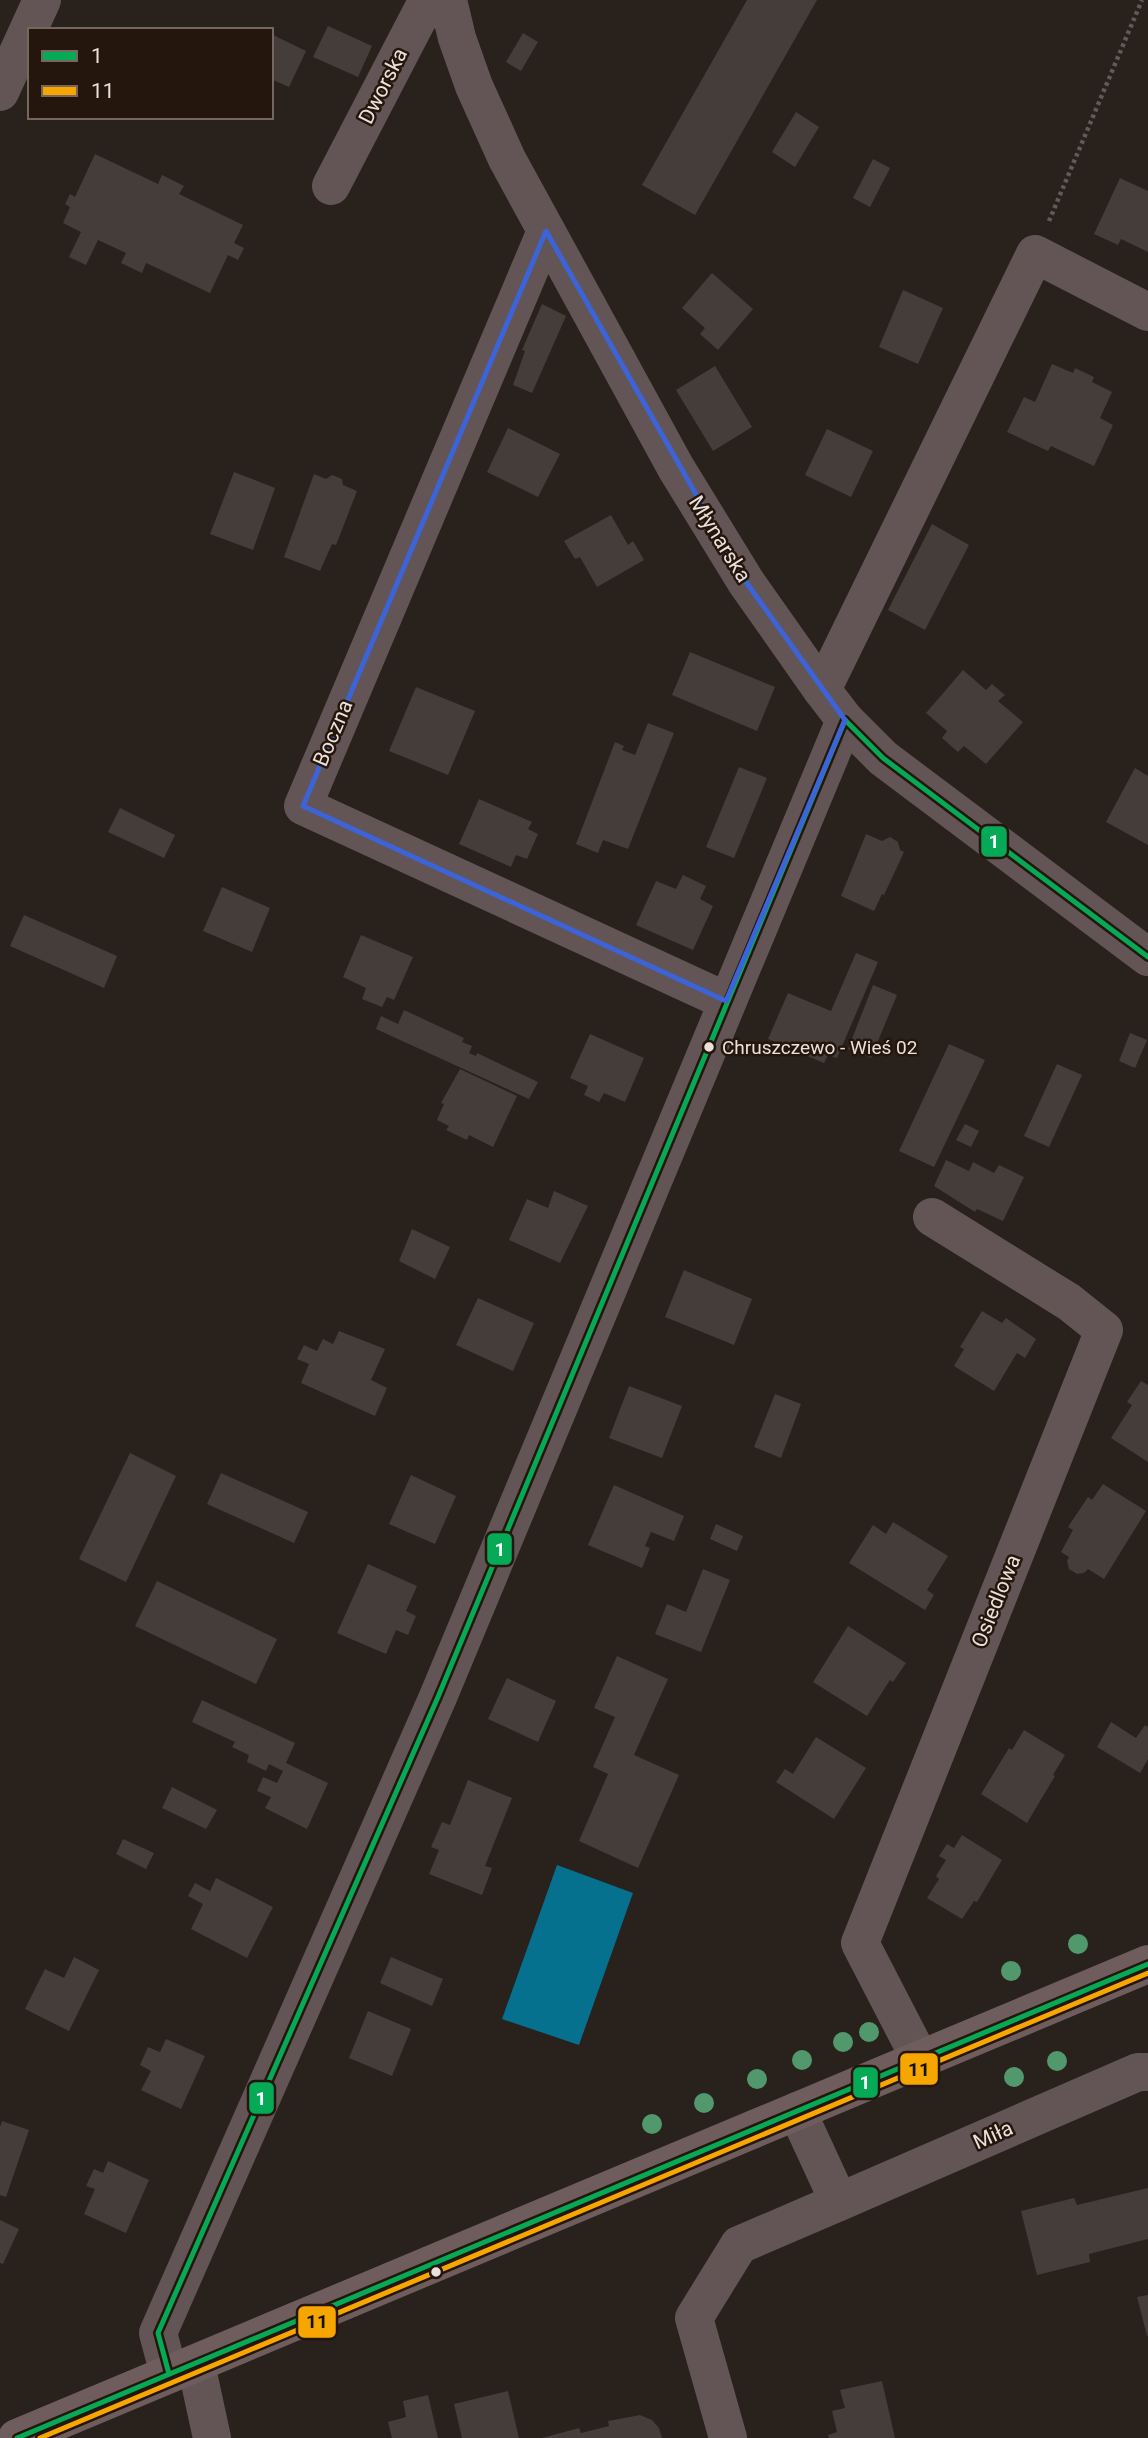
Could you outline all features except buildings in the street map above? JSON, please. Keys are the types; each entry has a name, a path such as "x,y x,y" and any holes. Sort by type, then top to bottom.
{"main road":[{"path":"17,2438 1148,1964"}],"street":[{"path":"29,28 42,0"},
{"name":"Dworska","path":"331,186 423,9 448,5"},
{"name":"Młynarska","path":"448,5 474,86 546,231 683,480 746,582 822,690 845,720 883,758 1148,957"},
{"path":"0,92 28,31"},
{"name":"Boczna","path":"546,231 303,806 726,1001"},
{"path":"822,690 1035,254 1148,312"},
{"path":"212,2438 182,2369 158,2333 438,1697 845,720"},
{"name":"Osiedlowa","path":"920,2059 860,1943 1104,1330 1069,1302 932,1217"},
{"name":"Miła","path":"728,2438 694,2318 739,2245 1138,2072 1148,2072"},
{"path":"797,2111 839,2202"}],"path":[{"path":"1035,254 1142,0"}],"highlighted area":[{"path":"546,231 746,582 845,720 726,1001 303,806"}],"water":[{"path":"557,1865 633,1893 579,2045 502,2019"}],"transit line":[{"name":"1","path":"845,720 883,758 1148,957"},
{"name":"1","path":"169,2374 158,2333 438,1697 845,720"},
{"name":"1","path":"17,2438 1148,1964"},
{"name":"11","path":"40,2438 1148,1973"}],"place":[{"name":"Chruszczewo - Wieś 02","path":"709,1047"}]}
